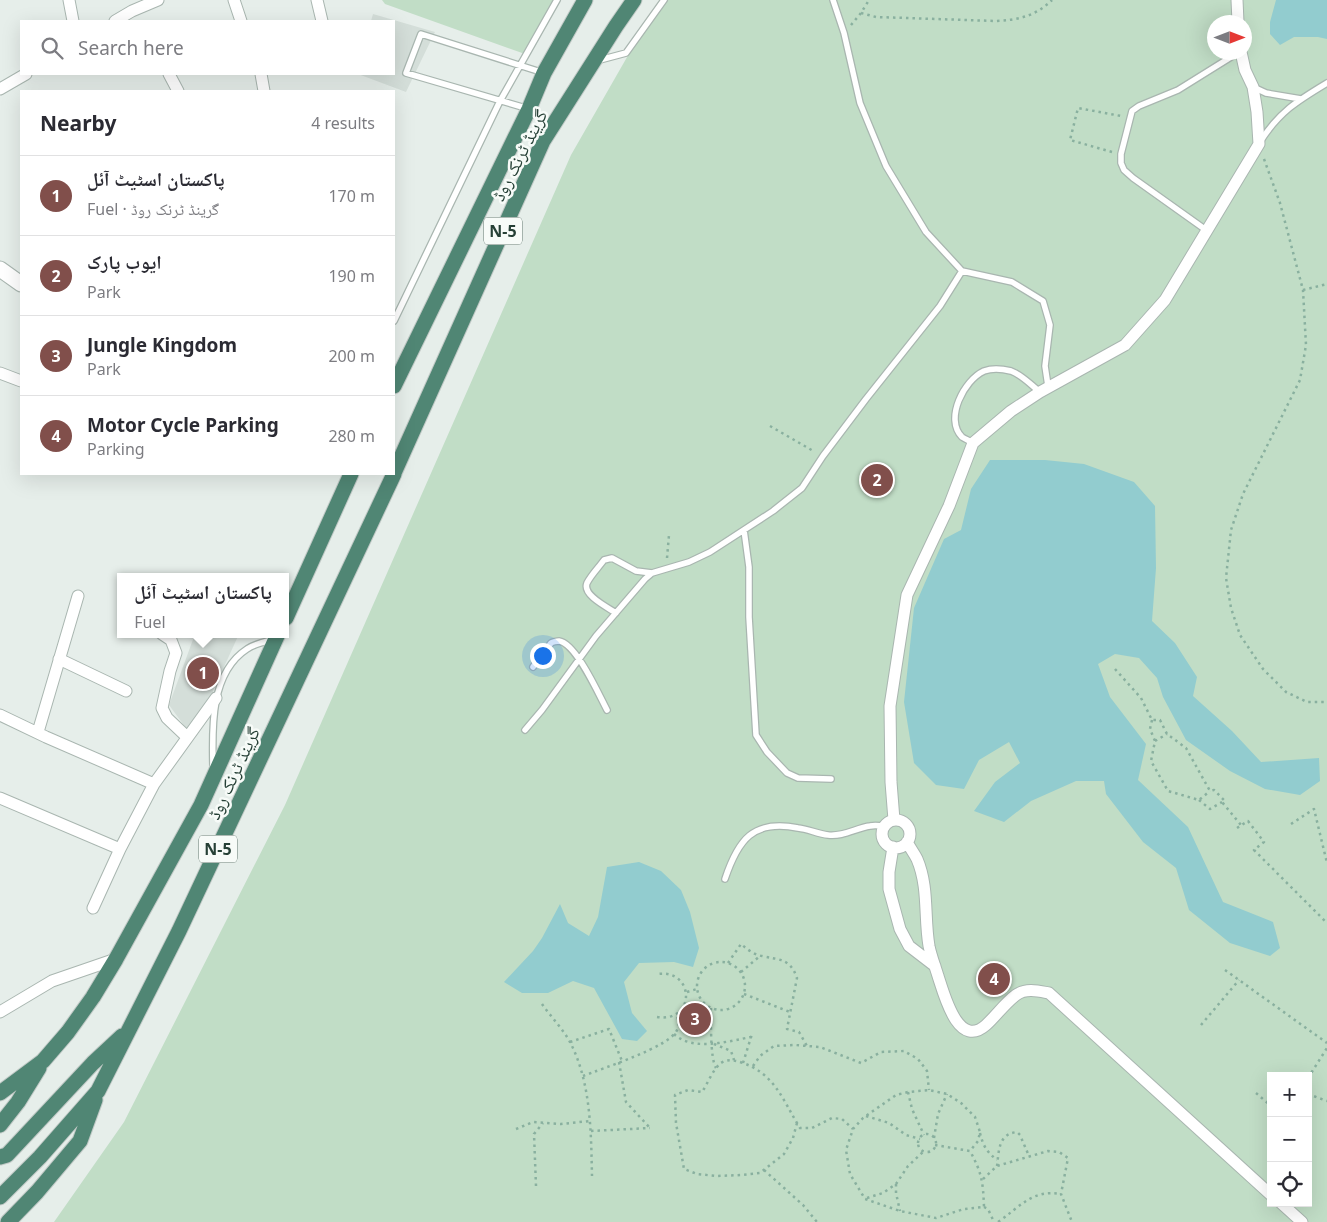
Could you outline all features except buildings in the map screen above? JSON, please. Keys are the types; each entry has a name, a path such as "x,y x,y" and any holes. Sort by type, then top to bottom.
{"highway":[{"name":"گرینڈ ٹرنک روڈ","path":"395,384 529,109 544,73 585,0"},
{"name":"گرینڈ ٹرنک روڈ","path":"395,472 543,141 634,0"},
{"path":"289,611 351,475"},
{"name":"گرینڈ ٹرنک روڈ","path":"0,1197 40,1157 98,1091 183,923 394,475"},
{"name":"گرینڈ ٹرنک روڈ","path":"0,1093 43,1061 73,1025 116,959 201,804 276,638"},
{"path":"0,1157 7,1155 94,1063 131,1028"},
{"path":"0,1124 18,1102 43,1061"},
{"path":"8,1222 37,1192 80,1141 98,1091"}],"street":[{"path":"70,0 73,20"},
{"path":"119,20 135,16 158,0"},
{"path":"234,0 241,20"},
{"path":"317,0 322,20"},
{"path":"1237,0 1238,15"},
{"path":"890,823 905,823 910,832 907,842 898,848 893,848 884,841 883,836 890,823 890,706 907,595 949,506 973,442 1011,411 1044,389 1125,345 1165,300 1259,144 1253,87 1242,60"},
{"path":"0,89 24,75"},
{"path":"169,75 177,90"},
{"path":"260,75 264,90"},
{"path":"0,269 20,283"},
{"path":"0,373 20,381"},
{"path":"38,732 78,596"},
{"path":"168,638 171,640 176,653 162,708 167,718 187,737"},
{"path":"59,659 126,692"},
{"path":"93,908 120,849 154,784 216,698"},
{"path":"0,715 154,784"},
{"path":"0,798 120,849"},
{"path":"907,842 917,859 923,880 929,946 943,992 957,1024 966,1030 977,1031 985,1026 1017,994 1032,990 1050,993 1267,1191"},
{"path":"893,848 889,872 889,889 900,929 909,946 935,966"},
{"path":"0,1012 52,982 116,959"},
{"path":"1285,1207 1302,1222"}],"lane":[{"path":"395,319 500,101 557,0"},
{"path":"594,62 626,53 664,0"},
{"path":"833,0 844,33 860,104 886,166 926,232 962,271 1012,282 1043,300 1050,325 1044,389 1012,372 999,369 984,371 970,382 961,394 956,408 956,427 963,437 973,442"},
{"path":"529,109 406,73 421,34 544,73"},
{"path":"1206,230 1133,178 1124,170 1120,154 1132,111 1139,106 1178,90 1227,60"},
{"path":"1259,144 1271,125 1286,110 1327,83"},
{"path":"1253,87 1266,93 1301,99"},
{"path":"616,613 588,594 586,589 587,584 604,560 612,558 636,571 652,573 689,562 744,530 802,488 823,456 866,399 940,306 962,271"},
{"path":"744,530 749,568 752,678 756,735 767,752 787,772 798,778 831,779"},
{"path":"525,730 616,613 652,573"},
{"path":"213,778 212,736 216,698 225,674 237,656 248,647 272,638"},
{"path":"533,667 551,643 558,641 564,644 579,659 607,710"},
{"path":"725,879 732,859 741,843 746,837 758,830 782,826 797,827 829,835 840,835 869,826 890,823"}],"path":[{"path":"844,33 869,0"},
{"path":"861,13 876,17 996,22 1015,20 1031,15 1052,0"},
{"path":"1120,154 1070,140 1078,108 1130,118"},
{"path":"1259,144 1280,202 1303,290 1306,345 1300,380 1243,494 1231,530 1226,578 1231,608 1240,635 1263,669 1286,692 1307,702 1327,702"},
{"path":"1303,290 1327,284"},
{"path":"770,426 823,456"},
{"path":"669,535 666,549 669,568"},
{"path":"1115,669 1141,698 1152,720 1150,729 1155,741 1151,761 1168,791 1199,800 1210,809 1222,802"},
{"path":"1152,720 1160,720 1167,734 1186,748 1210,791"},
{"path":"1155,741 1167,734"},
{"path":"1199,800 1214,790 1224,800 1222,802 1241,825"},
{"path":"1291,824 1314,809 1327,863"},
{"path":"1237,828 1248,821 1264,842 1254,850 1327,923"},
{"path":"728,963 741,944 760,956 782,960 795,972 797,978 796,987 787,1029 799,1032 807,1046"},
{"path":"740,972 760,956"},
{"path":"728,963 735,966 740,972 745,986 744,994 740,1001 727,1010 711,1008 700,997 698,990 700,974 712,964 728,963"},
{"path":"1225,970 1327,1043"},
{"path":"657,1017 665,1018 676,1015 684,1007 686,1000 684,985 673,975 666,973 658,974"},
{"path":"1201,1025 1239,980"},
{"path":"686,992 698,990"},
{"path":"744,994 790,1012"},
{"path":"542,1004 570,1042 583,1076 591,1131 592,1176"},
{"path":"711,1008 712,1043 714,1063 717,1068"},
{"path":"583,1076 664,1042 674,1034 678,1027 679,1023 676,1015"},
{"path":"570,1042 609,1029 620,1062 626,1102 650,1128 591,1131"},
{"path":"674,1034 683,1041 690,1043 712,1043 752,1035 743,1063"},
{"path":"712,1043 731,1051 734,1060"},
{"path":"752,1066 760,1056 774,1046 820,1047 861,1064 881,1052 904,1051 918,1059 927,1071 929,1090"},
{"path":"1312,1072 1327,1048"},
{"path":"797,1123 793,1138 784,1154 760,1173 716,1176 697,1174 684,1169 676,1123 675,1095 688,1090 702,1092 717,1068 724,1061 734,1060 752,1066 768,1077 797,1123 800,1128 812,1128 832,1118 842,1119 853,1129"},
{"path":"994,1222 988,1209 984,1207 964,1209 936,1218 900,1212 865,1199 850,1174 846,1150 853,1129 866,1116 896,1096 908,1092 929,1090 947,1094 961,1103 975,1117 982,1144 998,1160"},
{"path":"908,1092 912,1109 924,1135"},
{"path":"1256,1093 1267,1103"},
{"path":"865,1199 883,1193 896,1184 908,1166 924,1151 931,1151 935,1145 934,1138 938,1114 947,1094"},
{"path":"1312,1095 1327,1101"},
{"path":"866,1116 889,1123 906,1135 920,1139"},
{"path":"516,1129 533,1122 561,1124 590,1121"},
{"path":"536,1186 534,1134 544,1122"},
{"path":"970,1151 978,1141 980,1132"},
{"path":"997,1166 1001,1142 1008,1134 1013,1132 1017,1132 1020,1135 1029,1156"},
{"path":"924,1151 919,1146 920,1139 924,1135 930,1135 934,1138"},
{"path":"935,1145 970,1151"},
{"path":"970,1151 983,1179 984,1207"},
{"path":"983,1179 997,1166 1029,1156 1052,1151 1059,1152 1068,1158 1061,1194 1072,1222"},
{"path":"764,1170 803,1205 817,1222"},
{"path":"896,1184 900,1212"},
{"path":"998,1222 1037,1194 1048,1192 1061,1194"}],"shaded area":[{"path":"373,14 394,20 371,20"},
{"path":"395,20 435,32 406,92 361,75 395,75"},
{"path":"194,638 237,638 198,724 186,728 169,705"}],"green space":[{"path":"382,0 556,0 525,54 385,4"},
{"path":"662,0 1327,0 1327,1222 54,1222 124,1122 285,805 571,155 654,10"}],"water":[{"path":"1276,0 1327,0 1327,39 1294,37 1280,45 1270,34 1270,22"},
{"path":"990,460 1045,460 1084,464 1134,482 1155,506 1156,568 1152,621 1175,643 1197,677 1193,696 1232,731 1261,762 1319,758 1320,781 1300,795 1265,789 1230,771 1186,740 1163,697 1157,678 1139,658 1115,654 1098,664 1110,697 1146,744 1138,780 1188,827 1223,902 1273,922 1280,948 1270,956 1230,943 1189,910 1176,868 1143,842 1106,794 1104,781 1076,781 1031,801 1004,822 974,811 995,782 1020,763 1009,742 979,760 964,789 936,785 914,763 904,702 914,608 944,539 961,530 971,489"},
{"path":"639,862 661,871 681,890 690,912 699,948 693,967 674,962 639,963 624,982 632,1013 647,1031 637,1041 622,1039 594,988 573,981 548,993 522,993 504,982 533,951 560,904 568,923 589,936 598,917 607,867"}],"place":[{"name":"ایوب پارک","path":"877,480"},
{"name":"پاکستان اسٹیٹ آئل","path":"203,673"},
{"name":"Motor Cycle Parking","path":"994,979"},
{"name":"Jungle Kingdom","path":"695,1019"}]}
